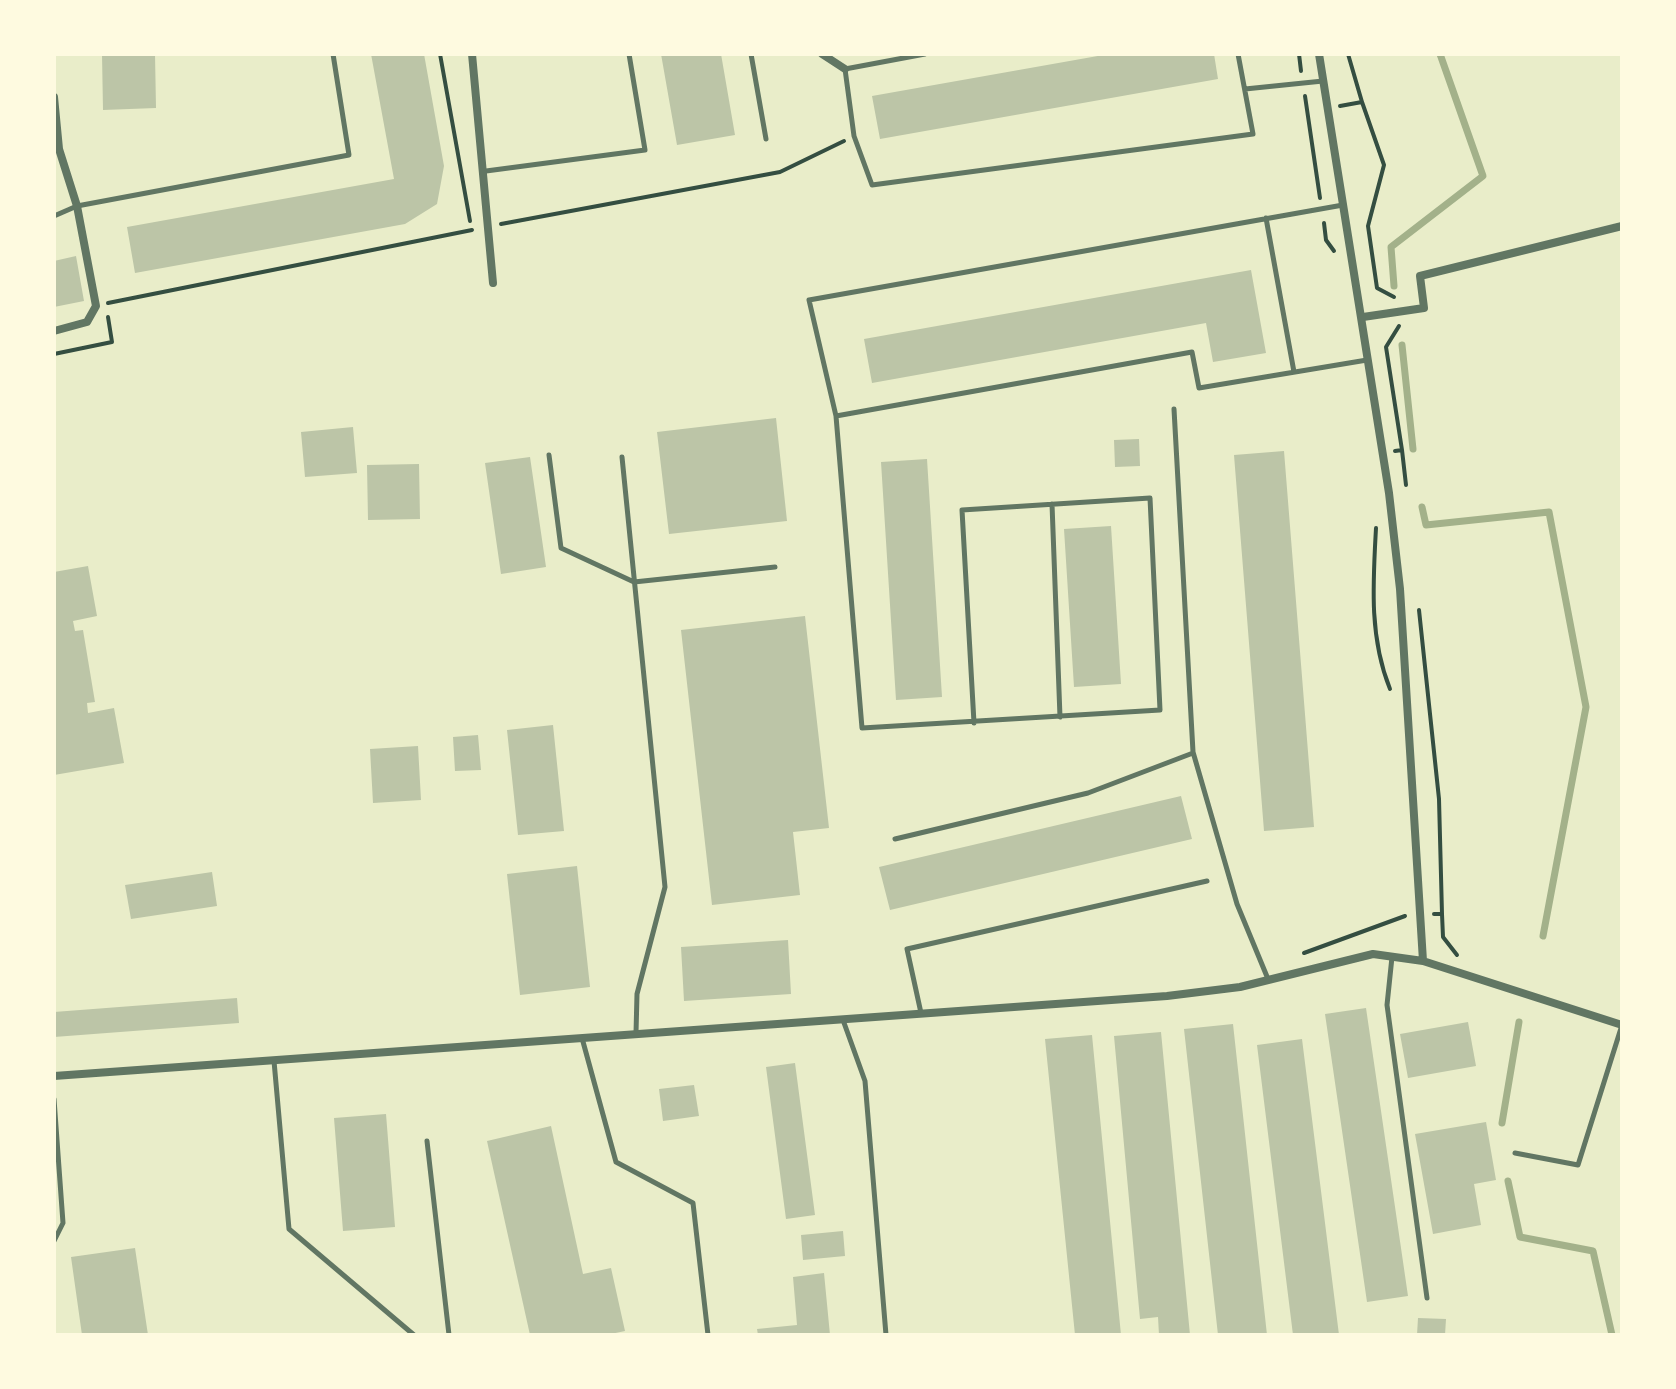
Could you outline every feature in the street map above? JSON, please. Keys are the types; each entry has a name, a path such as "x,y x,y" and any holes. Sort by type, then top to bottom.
{"street":[{"path":"472,54 486,171 493,283"},
{"path":"822,54 845,69"},
{"path":"1319,54 1363,317 1400,589 1423,961"},
{"path":"54,97 59,149 77,206 96,306 87,322 54,331"},
{"path":"1363,317 1424,308 1420,276 1622,226"},
{"path":"54,1076 1167,996 1240,987 1373,954 1423,961 1622,1025"}],"lane":[{"path":"54,216 77,206 349,155 333,54"},
{"path":"486,171 645,150 629,54"},
{"path":"751,54 766,139"},
{"path":"925,54 845,69 854,136 872,185 1253,134 1238,54"},
{"path":"1245,89 1323,81"},
{"path":"974,723 962,510 1150,498 1160,710 974,723 862,728 836,416 809,300 1344,205"},
{"path":"1266,218 1294,372"},
{"path":"836,416 1192,352 1199,388 1368,360"},
{"path":"1174,409 1193,752 1237,904 1268,979"},
{"path":"549,455 561,548 634,582 775,567"},
{"path":"622,457 665,887 637,994 636,1034"},
{"path":"1052,504 1060,717"},
{"path":"895,839 1088,793 1193,752"},
{"path":"921,1014 907,949 1207,881"},
{"path":"1392,957 1387,1005 1427,1298"},
{"path":"843,1020 865,1081 886,1335"},
{"path":"1515,1153 1578,1165 1622,1025"},
{"path":"582,1038 616,1162 693,1203 708,1335"},
{"path":"274,1061 289,1229 414,1335"},
{"path":"54,1099 63,1223 54,1241"},
{"path":"427,1141 449,1335"}],"path":[{"path":"440,54 471,230"},
{"path":"1299,54 1326,240 1337,255"},
{"path":"1348,54 1384,165 1368,226 1377,288 1394,296 1399,330 1386,347 1406,490"},
{"path":"1307,112 1362,102"},
{"path":"1383,453 1402,450"},
{"path":"1376,525 1372,593 1379,661 1392,694"},
{"path":"1418,598 1439,799 1443,937 1455,954 1469,959"},
{"path":"1404,916 1442,914"}],"building":[{"path":"102,54 155,54 156,108 103,110"},
{"path":"371,54 424,54 444,166 437,204 405,224 135,273 127,227 394,179"},
{"path":"661,54 721,54 735,135 677,145"},
{"path":"1109,54 1214,54 1218,79 880,139 872,96"},
{"path":"76,256 84,301 54,307 54,261"},
{"path":"1251,270 1266,353 1213,362 1206,323 872,383 864,339"},
{"path":"776,418 787,521 669,534 657,432"},
{"path":"353,427 357,473 305,477 301,432"},
{"path":"1139,439 1140,466 1115,467 1114,440"},
{"path":"1284,451 1314,827 1264,831 1234,455"},
{"path":"530,457 546,567 501,574 485,463"},
{"path":"927,459 942,697 896,700 881,462"},
{"path":"419,464 420,519 368,520 367,465"},
{"path":"1111,526 1121,684 1074,687 1064,529"},
{"path":"88,566 97,616 73,621 75,631 83,630 95,702 87,703 88,713 114,708 124,763 54,775 54,572"},
{"path":"805,616 829,828 793,832 800,895 712,905 681,630"},
{"path":"553,725 564,831 518,835 507,730"},
{"path":"478,735 481,770 455,771 453,737"},
{"path":"418,746 421,800 373,803 370,749"},
{"path":"1181,796 1192,839 890,910 879,867"},
{"path":"577,866 590,987 520,995 507,874"},
{"path":"212,872 217,906 131,919 125,885"},
{"path":"788,940 791,994 684,1001 681,947"},
{"path":"237,998 239,1023 54,1037 54,1012"},
{"path":"1366,1008 1408,1296 1367,1302 1325,1014"},
{"path":"1468,1022 1476,1066 1408,1078 1400,1034"},
{"path":"1233,1024 1267,1335 1218,1335 1184,1029"},
{"path":"1161,1032 1190,1335 1159,1335 1158,1317 1140,1319 1114,1036"},
{"path":"1092,1035 1121,1335 1075,1335 1045,1039"},
{"path":"1302,1039 1339,1335 1293,1335 1257,1045"},
{"path":"795,1063 815,1215 786,1219 766,1067"},
{"path":"694,1085 699,1116 663,1121 659,1089"},
{"path":"386,1114 395,1227 343,1231 334,1118"},
{"path":"1486,1122 1496,1180 1474,1184 1481,1225 1433,1234 1415,1134"},
{"path":"551,1126 583,1274 611,1268 625,1331 606,1335 530,1335 487,1141"},
{"path":"843,1231 845,1256 803,1260 801,1235"},
{"path":"135,1248 148,1335 82,1335 71,1257"},
{"path":"824,1273 830,1335 758,1335 757,1329 797,1325 793,1277"},
{"path":"1418,1318 1446,1319 1445,1335 1417,1335"}],"waterway":[{"path":"1394,286 1391,247 1483,176 1440,54"},
{"path":"1402,345 1413,449"},
{"path":"1422,507 1426,525 1549,512 1586,707 1543,936"},
{"path":"1502,1123 1519,1022"},
{"path":"1508,1181 1520,1237 1593,1251 1612,1335"}]}
